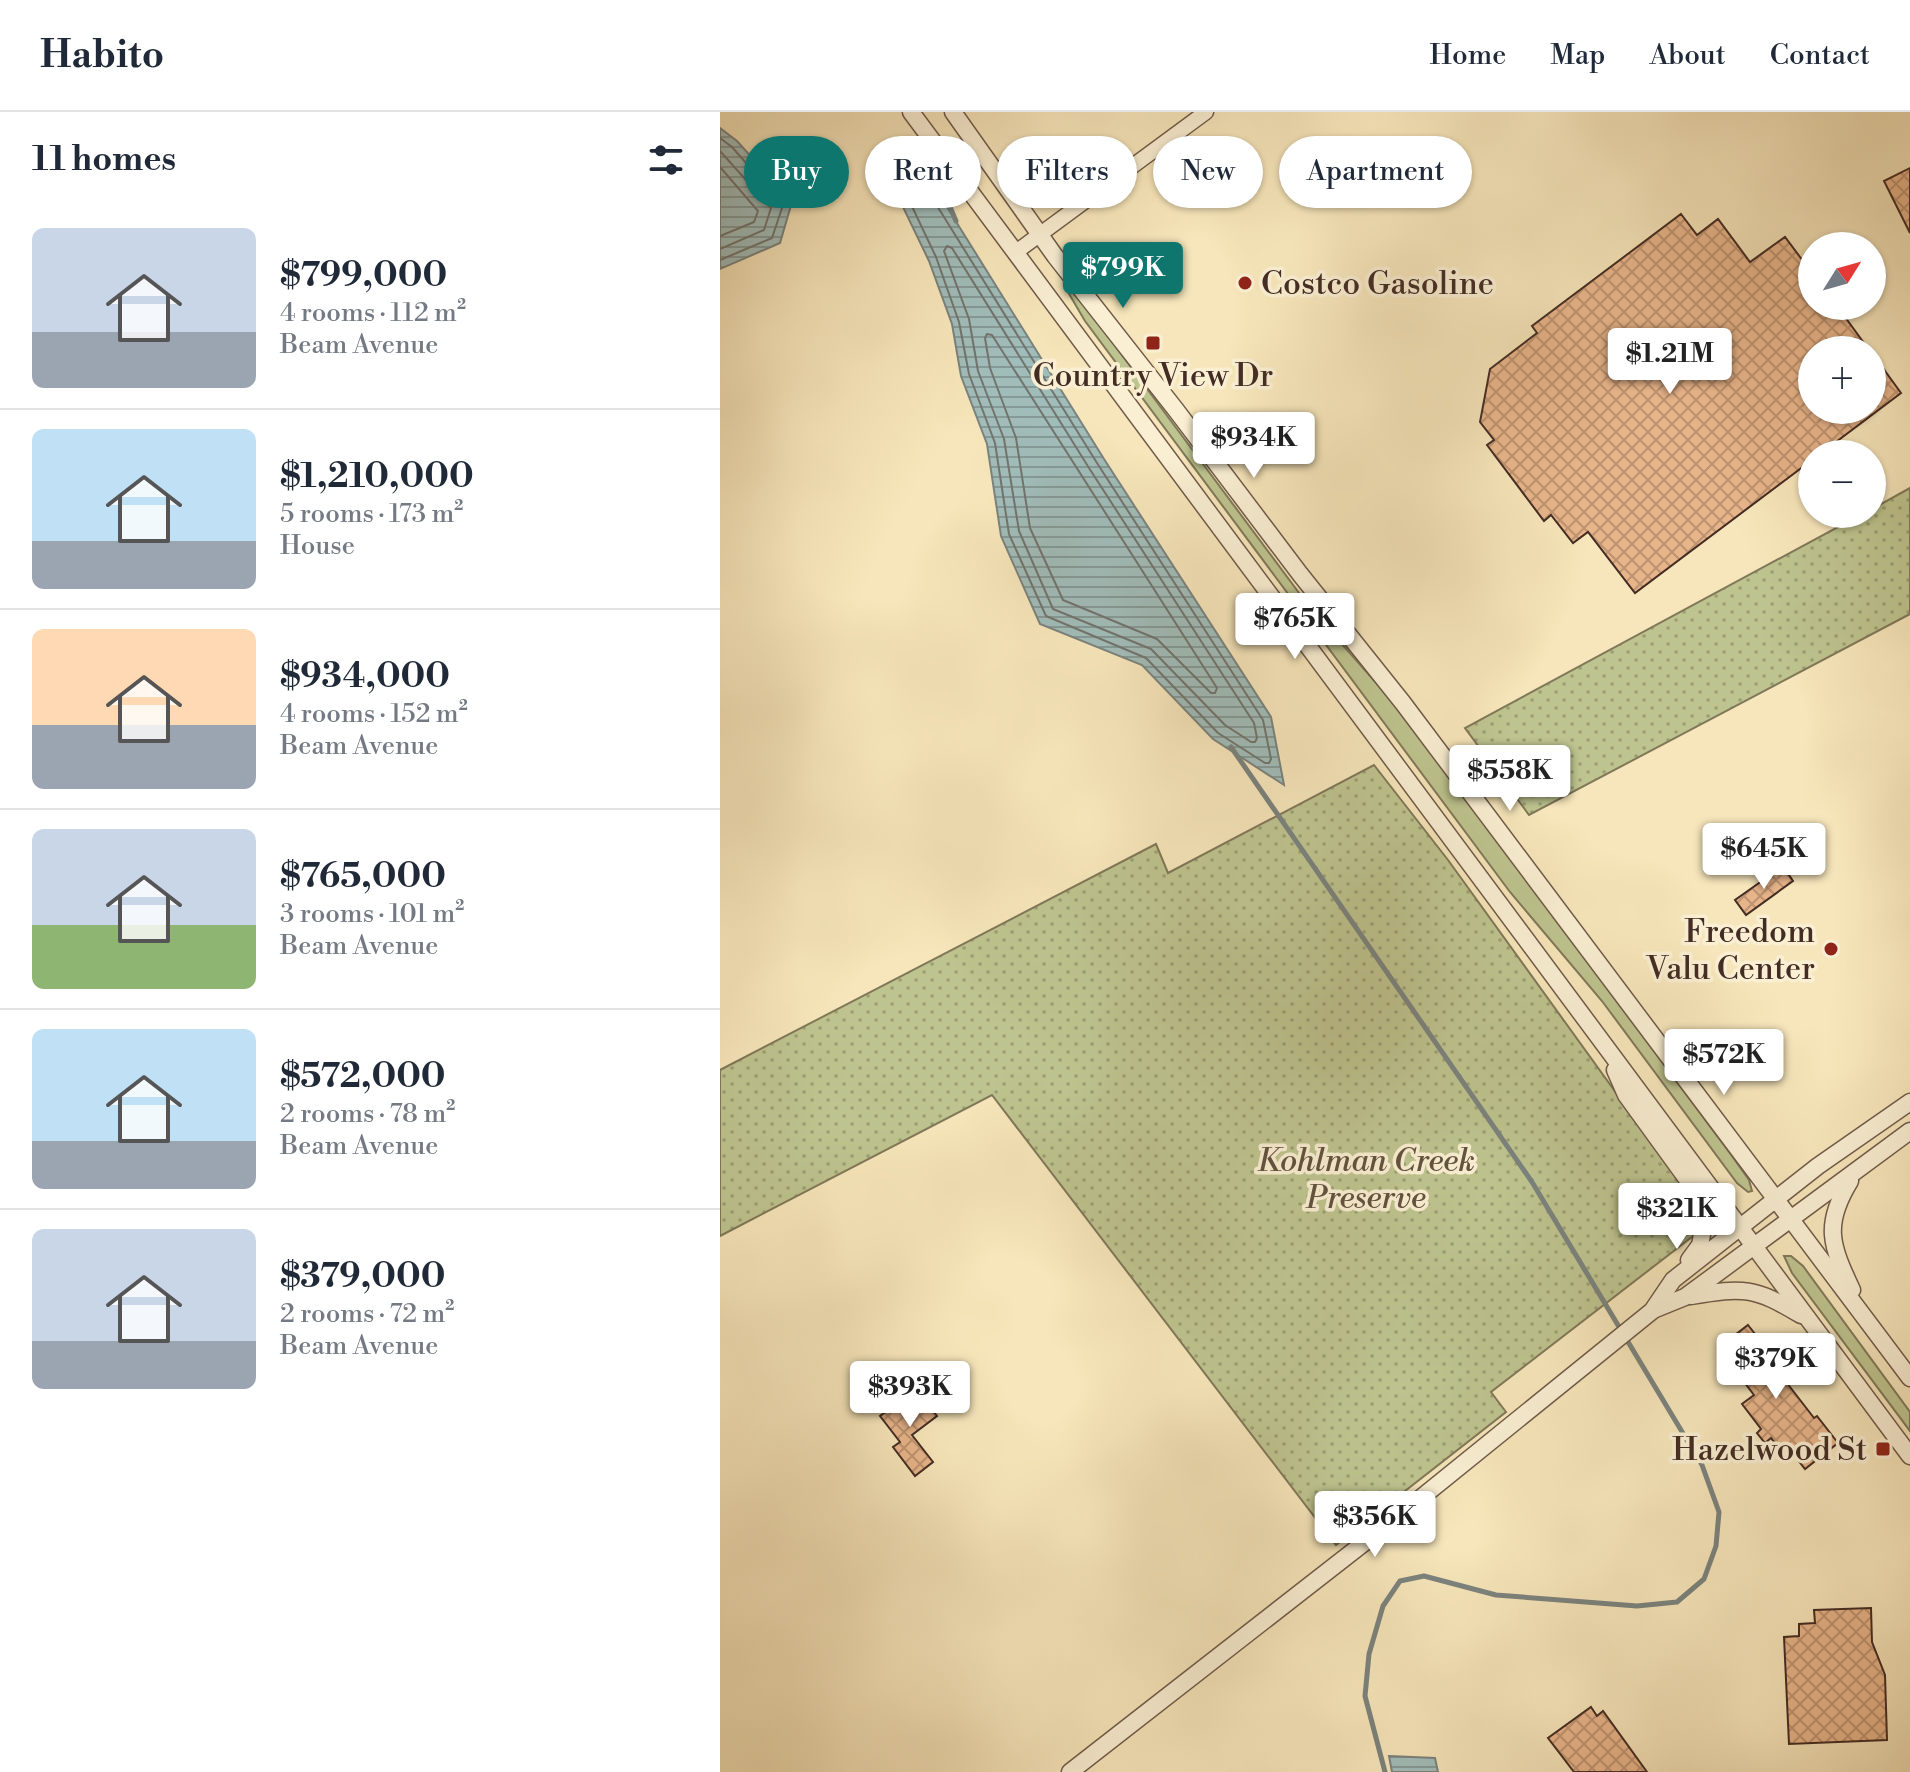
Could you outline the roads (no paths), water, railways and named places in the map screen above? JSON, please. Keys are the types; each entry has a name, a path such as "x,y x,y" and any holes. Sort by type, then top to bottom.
{"street":[{"path":"911,112 1910,1456"},
{"path":"953,112 1039,235 1403,703 1910,1378"},
{"path":"1016,252 1206,112"},
{"path":"1605,1046 1626,1095 1700,1197 1705,1219 1700,1245 1652,1311"},
{"path":"1673,1280 1818,1166 1910,1102"},
{"path":"1685,1297 1910,1131"},
{"path":"1853,1175 1835,1207 1831,1226 1832,1238 1864,1316"},
{"path":"1070,1772 1401,1514 1652,1311 1685,1297 1725,1289 1749,1290 1809,1319"}],"water":[{"path":"720,128 744,149 744,208 790,208 780,243 720,269"},
{"path":"903,208 948,208 1104,459 1271,717 1284,785 1213,739 1142,665 1040,624 1001,536 987,444 961,376 952,324 929,261"},
{"path":"1389,1756 1435,1758 1438,1772 1392,1772"}],"waterway":[{"path":"950,208 956,221"},
{"path":"1231,747 1532,1182 1702,1465 1719,1512 1716,1546 1704,1579 1677,1602 1637,1606 1496,1595 1424,1576 1400,1581 1383,1606 1369,1654 1365,1696 1385,1772"}],"place":[{"name":"Costco Gasoline","path":"1245,283"},
{"name":"Country View Dr","path":"1153,343"},
{"name":"Freedom Valu Center","path":"1831,949"},
{"name":"Hazelwood St","path":"1883,1449"}],"park label":[{"name":"Kohlman Creek Preserve","path":"1366,1178"}]}
